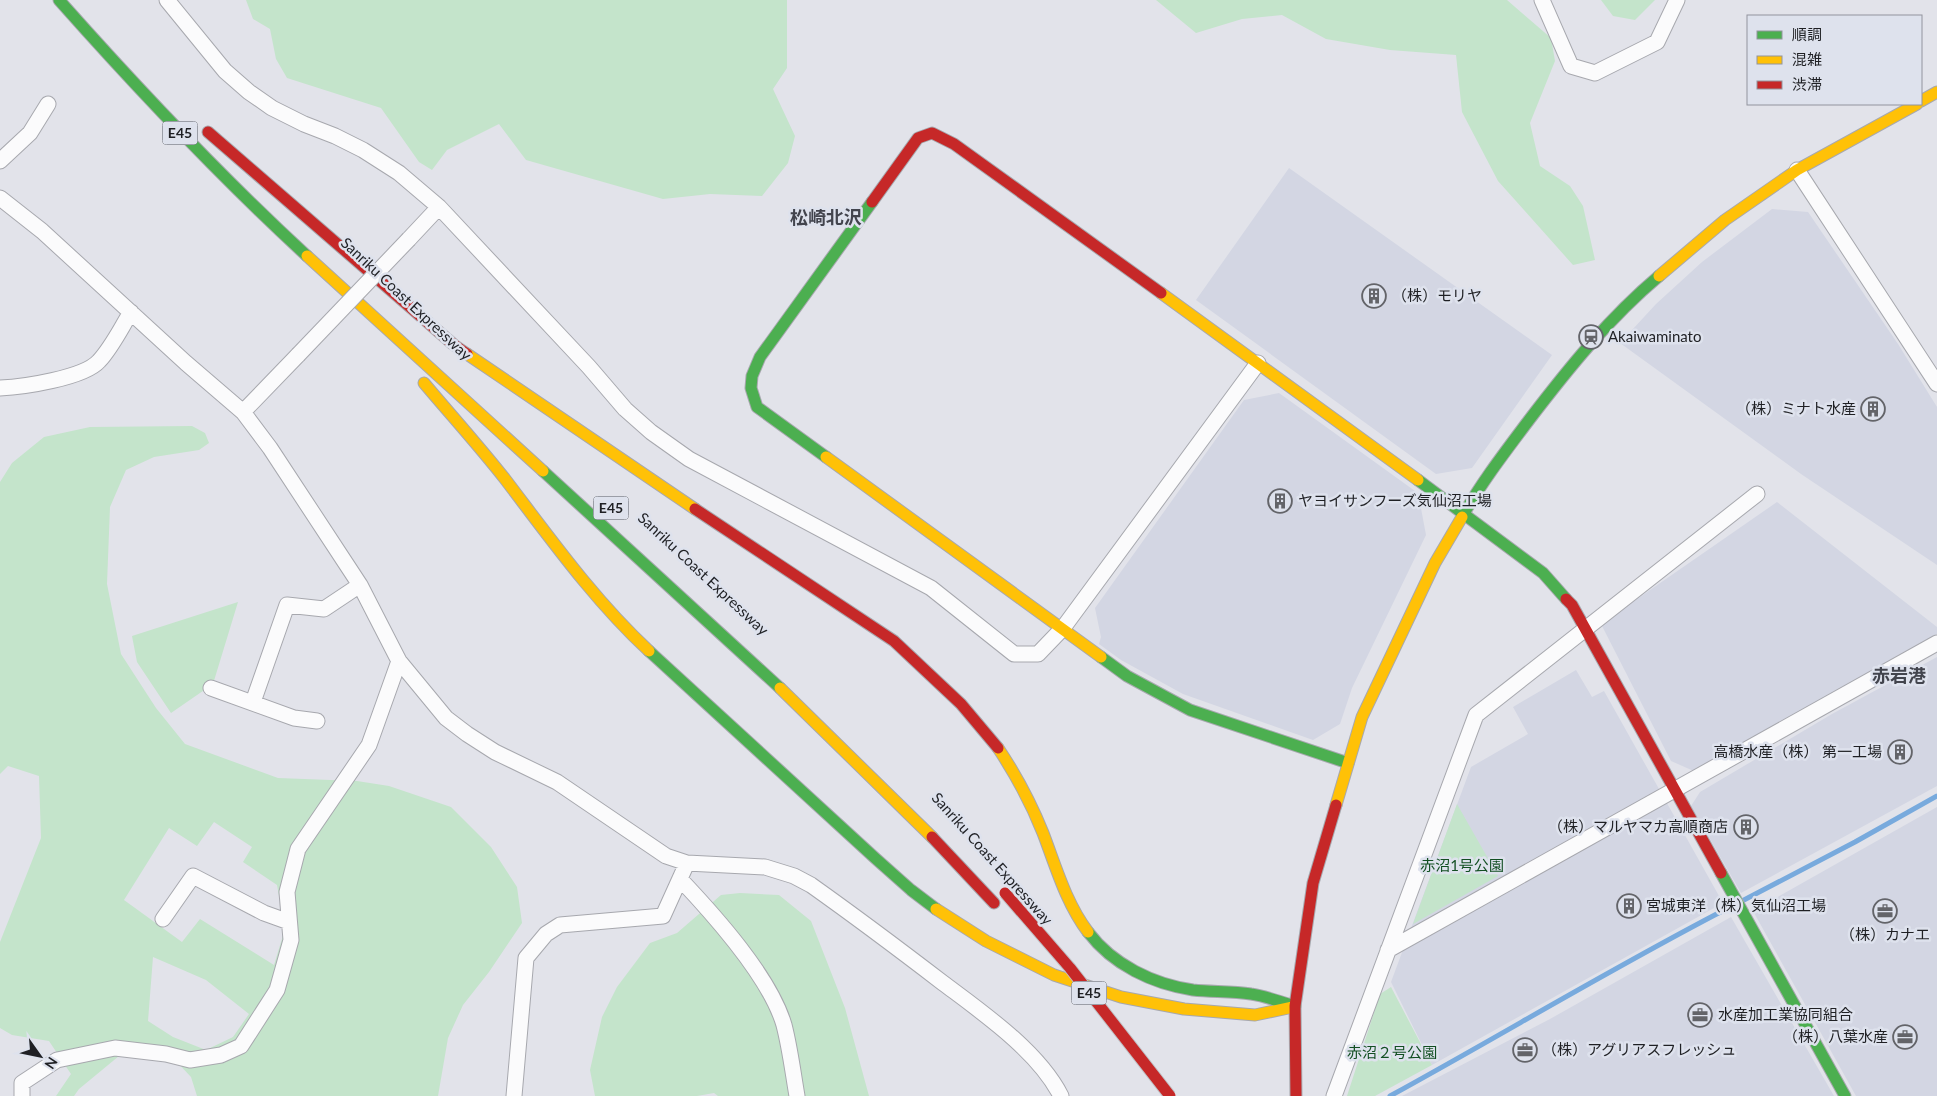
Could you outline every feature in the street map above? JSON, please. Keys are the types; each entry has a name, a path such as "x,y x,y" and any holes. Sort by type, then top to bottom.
{"main road":[{"name":"Sanriku Coast Expressway","path":"59,0 117,66 194,147 309,258 781,688 883,787 997,906"},
{"path":"1922,100 1937,92"},
{"path":"1296,1096 1295,1006 1314,883 1348,763 1362,717 1435,563 1464,512 1515,437 1592,341 1684,254 1725,220 1797,170 1915,105"},
{"name":"Sanriku Coast Expressway","path":"380,297 204,129 454,345 618,459 894,642 925,668 955,697 986,732 1017,778 1043,832 1076,915 1096,944 1126,966 1156,980 1184,988 1259,995 1295,1006"},
{"path":"1348,763 1190,710 1127,676 757,407 752,398 750,379 760,357 918,138 932,133 954,144 1464,512 1543,573 1572,605 1846,1096"},
{"path":"309,258 399,356"},
{"path":"418,377 504,478 550,540 642,644 874,858 911,890 948,918 986,941 1054,975 1121,997 1184,1009 1255,1015 1295,1006"},
{"name":"Sanriku Coast Expressway","path":"1002,890 1070,968 1170,1096"},
{"name":"E45","path":"1038,953 1072,995"}],"street":[{"path":"167,0 225,70 249,92 272,108 363,150 399,173 440,207 589,367 625,409 651,432 689,459 931,588 1014,654 1038,654 1063,628 1258,363"},
{"path":"1542,0 1571,66 1595,73 1657,42 1677,0"},
{"path":"0,161 30,133 48,104"},
{"path":"1797,170 1937,384"},
{"path":"0,198 42,231 243,412 270,448 360,585 398,662 446,718 495,752 557,782 666,856 687,863 765,867 794,876 811,886 1012,1036 1054,1082 1061,1096"},
{"path":"243,412 440,207"},
{"path":"0,388 54,380 78,374 98,362 131,312"},
{"path":"1334,1096 1476,715 1757,494"},
{"path":"253,702 287,605 324,609 360,585"},
{"path":"1388,950 1937,643"},
{"path":"22,1096 22,1083 57,1060 115,1048 166,1054 190,1060 221,1055 241,1046 278,990 291,940 287,892 298,849 369,746 398,662"},
{"path":"211,688 294,718 317,721"},
{"path":"514,1096 526,958 546,934 560,925 664,916 687,863"},
{"path":"163,919 193,876 264,913 289,922"},
{"path":"680,880 703,904 770,992 784,1024 797,1096"}],"shaded area":[{"path":"1289,168 1552,355 1472,468 1436,474 1196,300"},
{"path":"1772,209 1808,212 1898,344 1937,407 1937,565 1801,474 1620,343 1656,304 1702,262"},
{"path":"1279,393 1415,491 1420,503 1426,535 1352,688 1340,724 1313,740 1183,694 1121,660 1099,644 1101,637 1095,608 1244,400"},
{"path":"1777,502 1937,627 1937,634 1696,772 1671,761 1601,624"},
{"path":"1937,657 1937,786 1741,893 1691,806 1700,792 1832,714"},
{"path":"1576,670 1592,697 1604,691 1723,903 1432,1065 1391,982 1471,767 1528,734 1513,707"},
{"path":"1937,807 1937,1096 1856,1096 1753,911"},
{"path":"1731,917 1834,1096 1402,1096 1550,1019"}],"green space":[{"path":"246,0 787,0 787,68 773,89 795,136 788,163 762,196 710,194 663,199 526,160 499,124 447,150 432,170 419,162 381,108 287,78 276,59 270,29 253,19"},
{"path":"1156,0 1507,0 1551,38 1555,61 1530,123 1540,166 1570,186 1583,206 1595,260 1573,265 1498,181 1462,112 1456,55 1390,50 1326,39 1282,15 1242,19 1196,33"},
{"path":"1601,0 1655,0 1635,20 1613,16"},
{"path":"192,426 205,433 209,443 199,450 154,457 126,470 110,507 107,584 121,654 156,708 185,744 278,778 357,781 389,786 451,807 491,847 517,887 522,923 489,972 463,1005 448,1038 438,1096 197,1096 191,1077 176,1061 119,1056 79,1089 74,1096 56,1096 71,1074 49,1041 12,1035 0,1028 0,942 41,838 39,776 8,766 0,774 0,482 12,463 44,437 90,427","holes":["214,822 252,847 243,862 277,885 285,929 274,965 200,919 182,942 124,900 169,828 197,846","153,957 206,980 249,1014 233,1037 206,1050 173,1037 148,1021"]},
{"path":"238,602 213,684 171,713 137,662 132,636"},
{"name":"赤沼1号公園","path":"1457,804 1498,876 1413,924"},
{"path":"740,893 779,895 811,921 845,1008 869,1096 718,1096 714,1093 697,1096 595,1096 590,1070 602,1017 617,987 650,943 677,933 721,895"},
{"name":"赤沼２号公園","path":"1391,987 1432,1065 1375,1096 1347,1096 1380,994"}],"waterway":[{"path":"1742,901 1855,842 1937,796"},
{"path":"1390,1096 1647,951 1734,905"}],"traffic: fast":[{"path":"59,0 180,131 307,256"},
{"path":"826,457 757,407 751,388 752,376 760,357 872,202"},
{"path":"1462,517 1502,456 1574,363 1623,309 1659,276"},
{"path":"543,471 780,688"},
{"path":"1418,480 1543,573 1566,599"},
{"path":"649,651 875,858 936,909"},
{"path":"1101,657 1127,676 1190,710 1348,763"},
{"path":"1721,873 1845,1096"},
{"path":"1088,932 1109,954 1149,978 1193,990 1257,995 1295,1006"}],"traffic: slow":[{"path":"1922,100 1937,92"},
{"path":"1659,276 1725,220 1797,170 1915,105"},
{"path":"307,256 543,471"},
{"path":"1161,293 1418,480"},
{"path":"467,354 695,509"},
{"path":"424,383 495,467 591,590 649,651"},
{"path":"826,457 1101,657"},
{"path":"1336,805 1362,717 1435,563 1462,517"},
{"path":"780,688 932,837"},
{"path":"998,748 1028,800 1068,897 1088,932"},
{"path":"936,909 986,941 1054,975 1121,997 1184,1009 1255,1015 1293,1007"}],"traffic: jam":[{"path":"208,132 454,345 467,354"},
{"path":"872,202 918,138 932,133 954,144 1161,293"},
{"path":"695,509 894,641 961,704 998,748"},
{"path":"1566,599 1572,605 1721,873"},
{"path":"1296,1096 1295,1006 1313,883 1336,805"},
{"path":"932,837 994,903"},
{"path":"1005,893 1070,968 1170,1096"}],"place":[{"name":"（株）モリヤ","path":"1374,296"},
{"name":"Akaiwaminato","path":"1591,337"},
{"name":"（株）ミナト水産","path":"1873,409"},
{"name":"ヤヨイサンフーズ気仙沼工場","path":"1280,501"},
{"name":"高橋水産（株） 第一工場","path":"1900,752"},
{"name":"（株）マルヤマカ高順商店","path":"1746,827"},
{"name":"宮城東洋（株）気仙沼工場","path":"1629,906"},
{"name":"（株）カナエ","path":"1885,911"},
{"name":"水産加工業協同組合","path":"1700,1015"},
{"name":"（株）八葉水産","path":"1905,1037"},
{"name":"（株）アグリアスフレッシュ","path":"1525,1050"}],"district":[{"name":"松崎北沢","path":"826,218"},
{"name":"赤岩港","path":"1899,676"}]}
